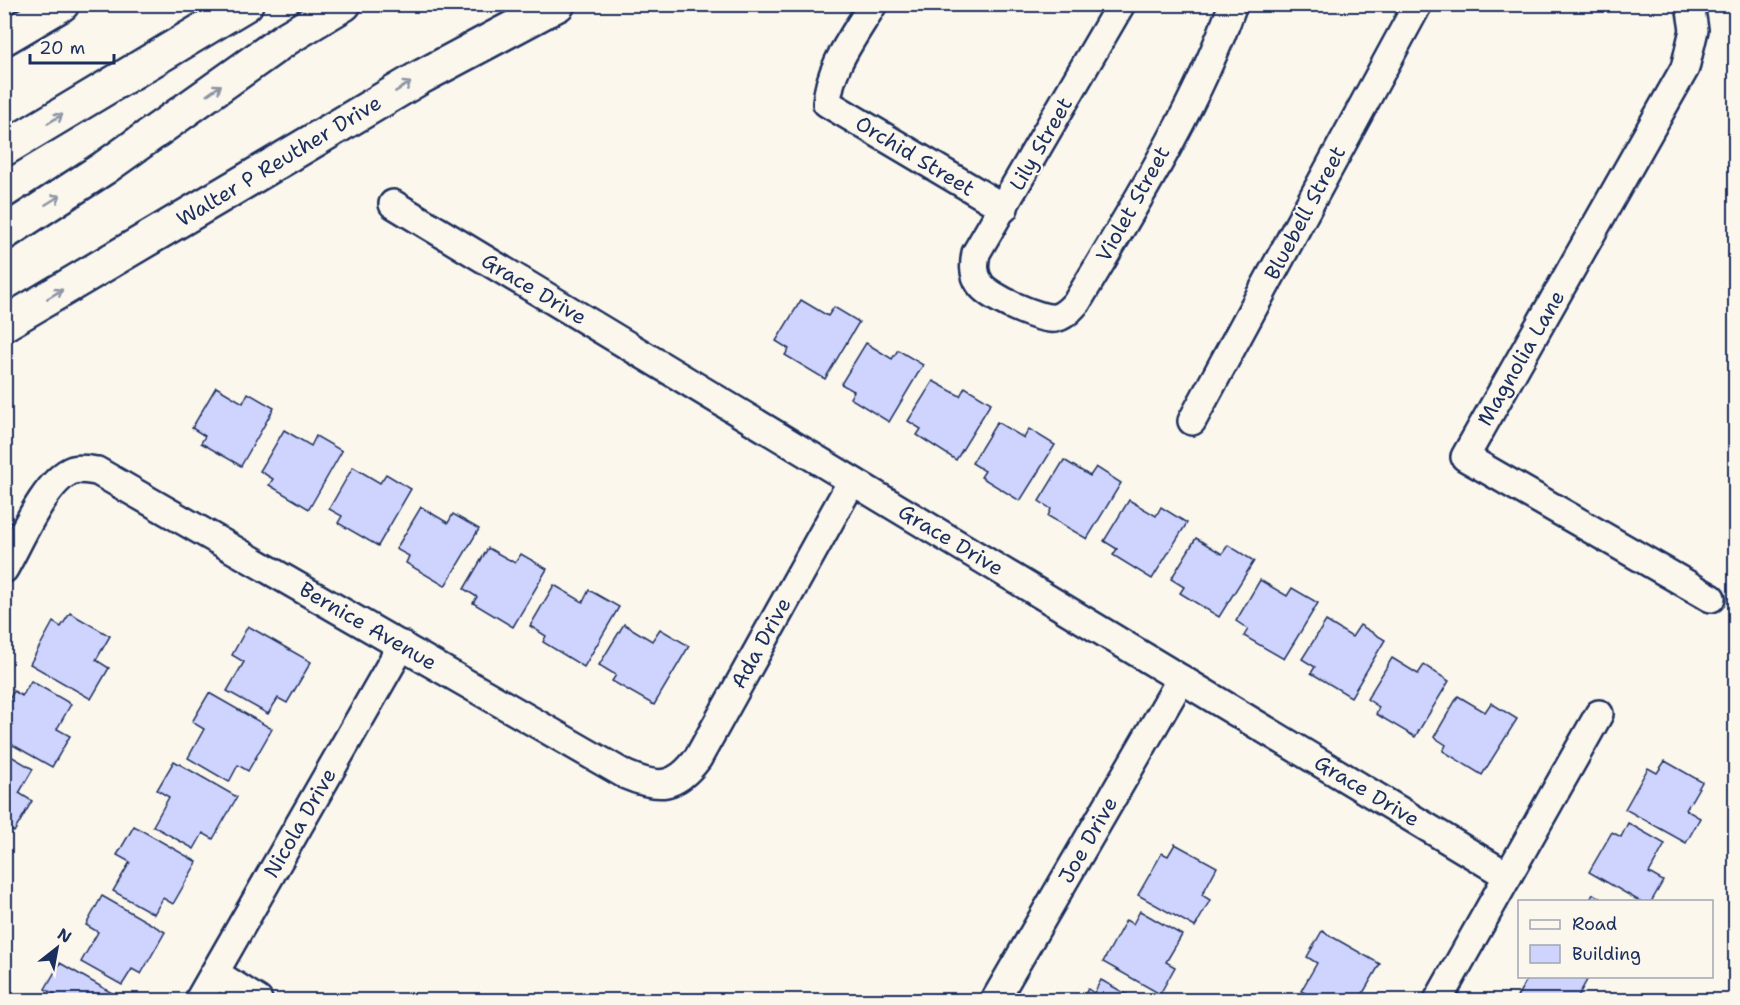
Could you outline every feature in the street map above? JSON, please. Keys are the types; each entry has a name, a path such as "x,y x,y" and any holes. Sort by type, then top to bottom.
{"main road":[{"path":"4,38 62,4"},
{"path":"4,149 246,4"},
{"path":"4,233 104,168 287,38 344,4"},
{"name":"Walter P Reuther Drive","path":"4,324 421,77 558,4"}],"street":[{"name":"Orchid Street","path":"873,4 835,69 828,87 827,103 1004,208"},
{"name":"Lily Street","path":"981,286 973,267 976,253 1121,4"},
{"name":"Violet Street","path":"981,286 1004,301 1034,315 1053,318 1066,314 1145,187 1221,38 1233,4"},
{"name":"Bluebell Street","path":"1192,421 1418,4"},
{"name":"Magnolia Lane","path":"1690,4 1694,30 1685,68 1465,458 1711,598"},
{"name":"Grace Drive","path":"393,204 1508,876"},
{"name":"Bernice Avenue","path":"4,569 48,494 72,470 97,471 116,479 626,775 654,786"},
{"name":"Ada Drive","path":"654,786 671,782 687,773 698,758 852,481"},
{"name":"Nicola Drive","path":"199,1000 402,645"},
{"name":"Joe Drive","path":"995,1000 1181,679"},
{"path":"1438,1000 1599,714"},
{"path":"215,973 258,1000"}],"building":[{"path":"801,300 828,316 834,307 859,322 825,379 785,355 789,349 776,341"},
{"path":"866,343 892,359 898,350 923,365 889,422 850,398 854,391 841,384"},
{"path":"933,381 960,396 965,387 991,403 956,460 917,435 921,429 908,421"},
{"path":"216,387 243,403 248,393 274,408 241,466 201,443 205,436 192,428"},
{"path":"997,422 1024,438 1029,429 1055,445 1020,501 981,477 985,471 972,463"},
{"path":"284,430 311,446 316,436 342,451 309,509 269,485 273,479 260,471"},
{"path":"1064,460 1090,476 1096,467 1121,483 1087,539 1048,516 1051,509 1039,501"},
{"path":"353,467 380,483 386,474 411,489 378,546 338,523 342,516 329,509"},
{"path":"1129,500 1156,516 1161,507 1187,523 1152,579 1113,555 1117,549 1104,541"},
{"path":"421,507 448,523 453,514 479,529 445,586 406,563 409,556 396,549"},
{"path":"1196,538 1222,554 1228,545 1254,561 1219,617 1180,593 1184,587 1171,579"},
{"path":"488,548 515,563 521,554 547,569 513,627 473,603 477,597 464,589"},
{"path":"1260,580 1287,596 1292,588 1318,603 1284,659 1244,636 1248,629 1236,621"},
{"path":"554,585 583,602 589,590 619,607 584,667 543,642 546,636 530,626"},
{"path":"70,613 110,636 96,660 109,668 91,699 30,664 53,622 61,627"},
{"path":"1326,621 1352,637 1360,625 1385,640 1351,697 1311,673 1315,667 1302,659"},
{"path":"624,624 652,641 660,629 689,646 654,705 612,681 616,675 599,665"},
{"path":"248,626 311,662 287,703 278,698 268,714 227,691 244,662 232,655"},
{"path":"1392,658 1418,674 1424,665 1449,681 1415,737 1376,714 1379,707 1367,699"},
{"path":"31,681 71,704 57,729 70,736 52,767 4,740 4,708 14,691 22,696"},
{"path":"209,693 272,729 248,771 238,765 229,782 188,758 204,729 192,722"},
{"path":"1458,696 1485,712 1491,703 1517,719 1482,775 1443,751 1446,745 1434,737"},
{"path":"4,752 33,769 19,793 32,801 14,832 4,826"},
{"path":"174,761 237,797 213,839 203,833 194,849 153,826 169,797 157,790"},
{"path":"1665,761 1702,782 1686,810 1700,818 1686,843 1625,809 1648,768 1657,773"},
{"path":"1628,823 1665,844 1649,873 1663,881 1652,900 1638,900 1589,872 1612,832 1621,837"},
{"path":"134,826 197,862 173,904 163,898 154,914 113,891 130,862 117,855"},
{"path":"1175,844 1217,867 1202,895 1210,900 1195,927 1138,895 1162,853 1168,856"},
{"path":"1593,894 1604,900 1590,900"},
{"path":"102,896 165,932 141,974 132,969 122,985 81,962 98,932 86,925"},
{"path":"1140,911 1182,935 1166,962 1175,967 1160,994 1103,962 1126,920 1133,924"},
{"path":"1322,931 1380,964 1359,1000 1319,1000 1301,991 1317,963 1307,957"},
{"path":"60,963 119,997 117,1000 55,1000 58,996 45,989"},
{"path":"1528,978 1584,978 1587,980 1576,1000 1515,1000"},
{"path":"1101,980 1137,1000 1081,1000 1088,989 1094,993"}]}
